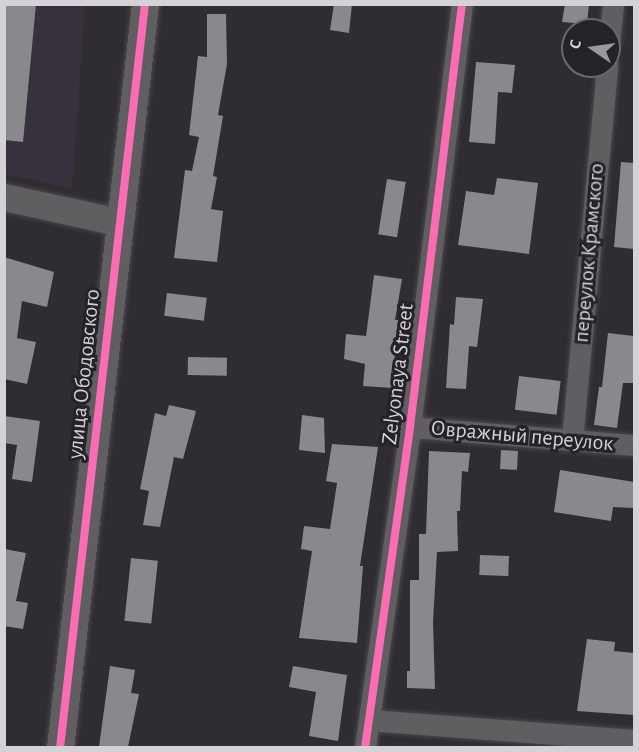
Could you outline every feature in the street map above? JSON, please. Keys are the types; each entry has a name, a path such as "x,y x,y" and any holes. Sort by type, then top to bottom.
{"street":[{"name":"улица Ободовского","path":"60,747 145,4"},
{"name":"Zelyonaya Street","path":"365,747 410,427 462,4"},
{"name":"переулок Крамского","path":"572,439 606,78"},
{"path":"4,197 119,222"},
{"name":"Овражный переулок","path":"410,427 634,445"},
{"path":"369,720 634,740"}],"shaded area":[{"path":"5,5 85,5 72,189 5,174"}],"building":[{"path":"4,4 36,4 23,142 4,140"},
{"path":"334,4 352,4 349,33 330,30"},
{"path":"565,4 589,4 588,18 563,18"},
{"path":"207,14 226,14 227,64 218,115 223,116 213,176 217,177 211,209 223,211 217,262 174,258 185,170 192,171 199,137 189,135 198,56 207,57"},
{"path":"476,62 515,65 512,93 498,92 495,144 469,142"},
{"path":"621,162 634,163 634,249 614,247"},
{"path":"497,178 538,183 529,254 458,245 466,191 494,195"},
{"path":"387,179 406,182 397,237 378,234"},
{"path":"4,257 54,272 47,307 22,301 17,338 36,342 27,384 4,379"},
{"path":"374,275 402,279 395,320 398,320 392,388 363,386 365,364 344,359 346,334 366,336"},
{"path":"167,293 207,298 204,321 164,316"},
{"path":"456,297 483,299 477,347 469,346 466,389 446,388 450,324 454,325"},
{"path":"608,333 634,336 634,383 623,383 617,428 594,425 599,387 602,387"},
{"path":"188,357 227,358 227,376 188,375"},
{"path":"519,376 561,381 557,415 515,410"},
{"path":"169,405 196,411 183,459 174,457 160,527 143,525 149,491 140,489 155,413 166,416"},
{"path":"302,415 324,418 325,453 299,450"},
{"path":"4,416 40,421 32,482 12,479 17,445 4,443"},
{"path":"332,444 378,447 360,566 363,566 357,643 299,638 312,551 301,549 304,526 330,529 337,483 326,481"},
{"path":"501,450 518,451 517,470 500,469"},
{"path":"429,451 470,453 468,472 462,471 460,511 457,511 458,551 437,552 433,622 435,689 407,688 407,671 410,671 410,580 419,580 419,534 426,534"},
{"path":"560,470 634,482 634,508 613,507 611,521 554,512"},
{"path":"4,549 26,553 16,601 28,603 23,629 4,626"},
{"path":"480,555 509,556 508,576 479,575"},
{"path":"131,558 158,561 151,623 124,621"},
{"path":"587,639 615,642 614,651 634,653 634,715 577,711"},
{"path":"110,666 135,670 131,693 139,694 128,747 99,747"},
{"path":"293,666 347,675 338,741 309,736 316,692 289,687"}],"cycle path":[{"path":"60,748 145,4"},
{"path":"365,748 410,427 462,4"}]}
